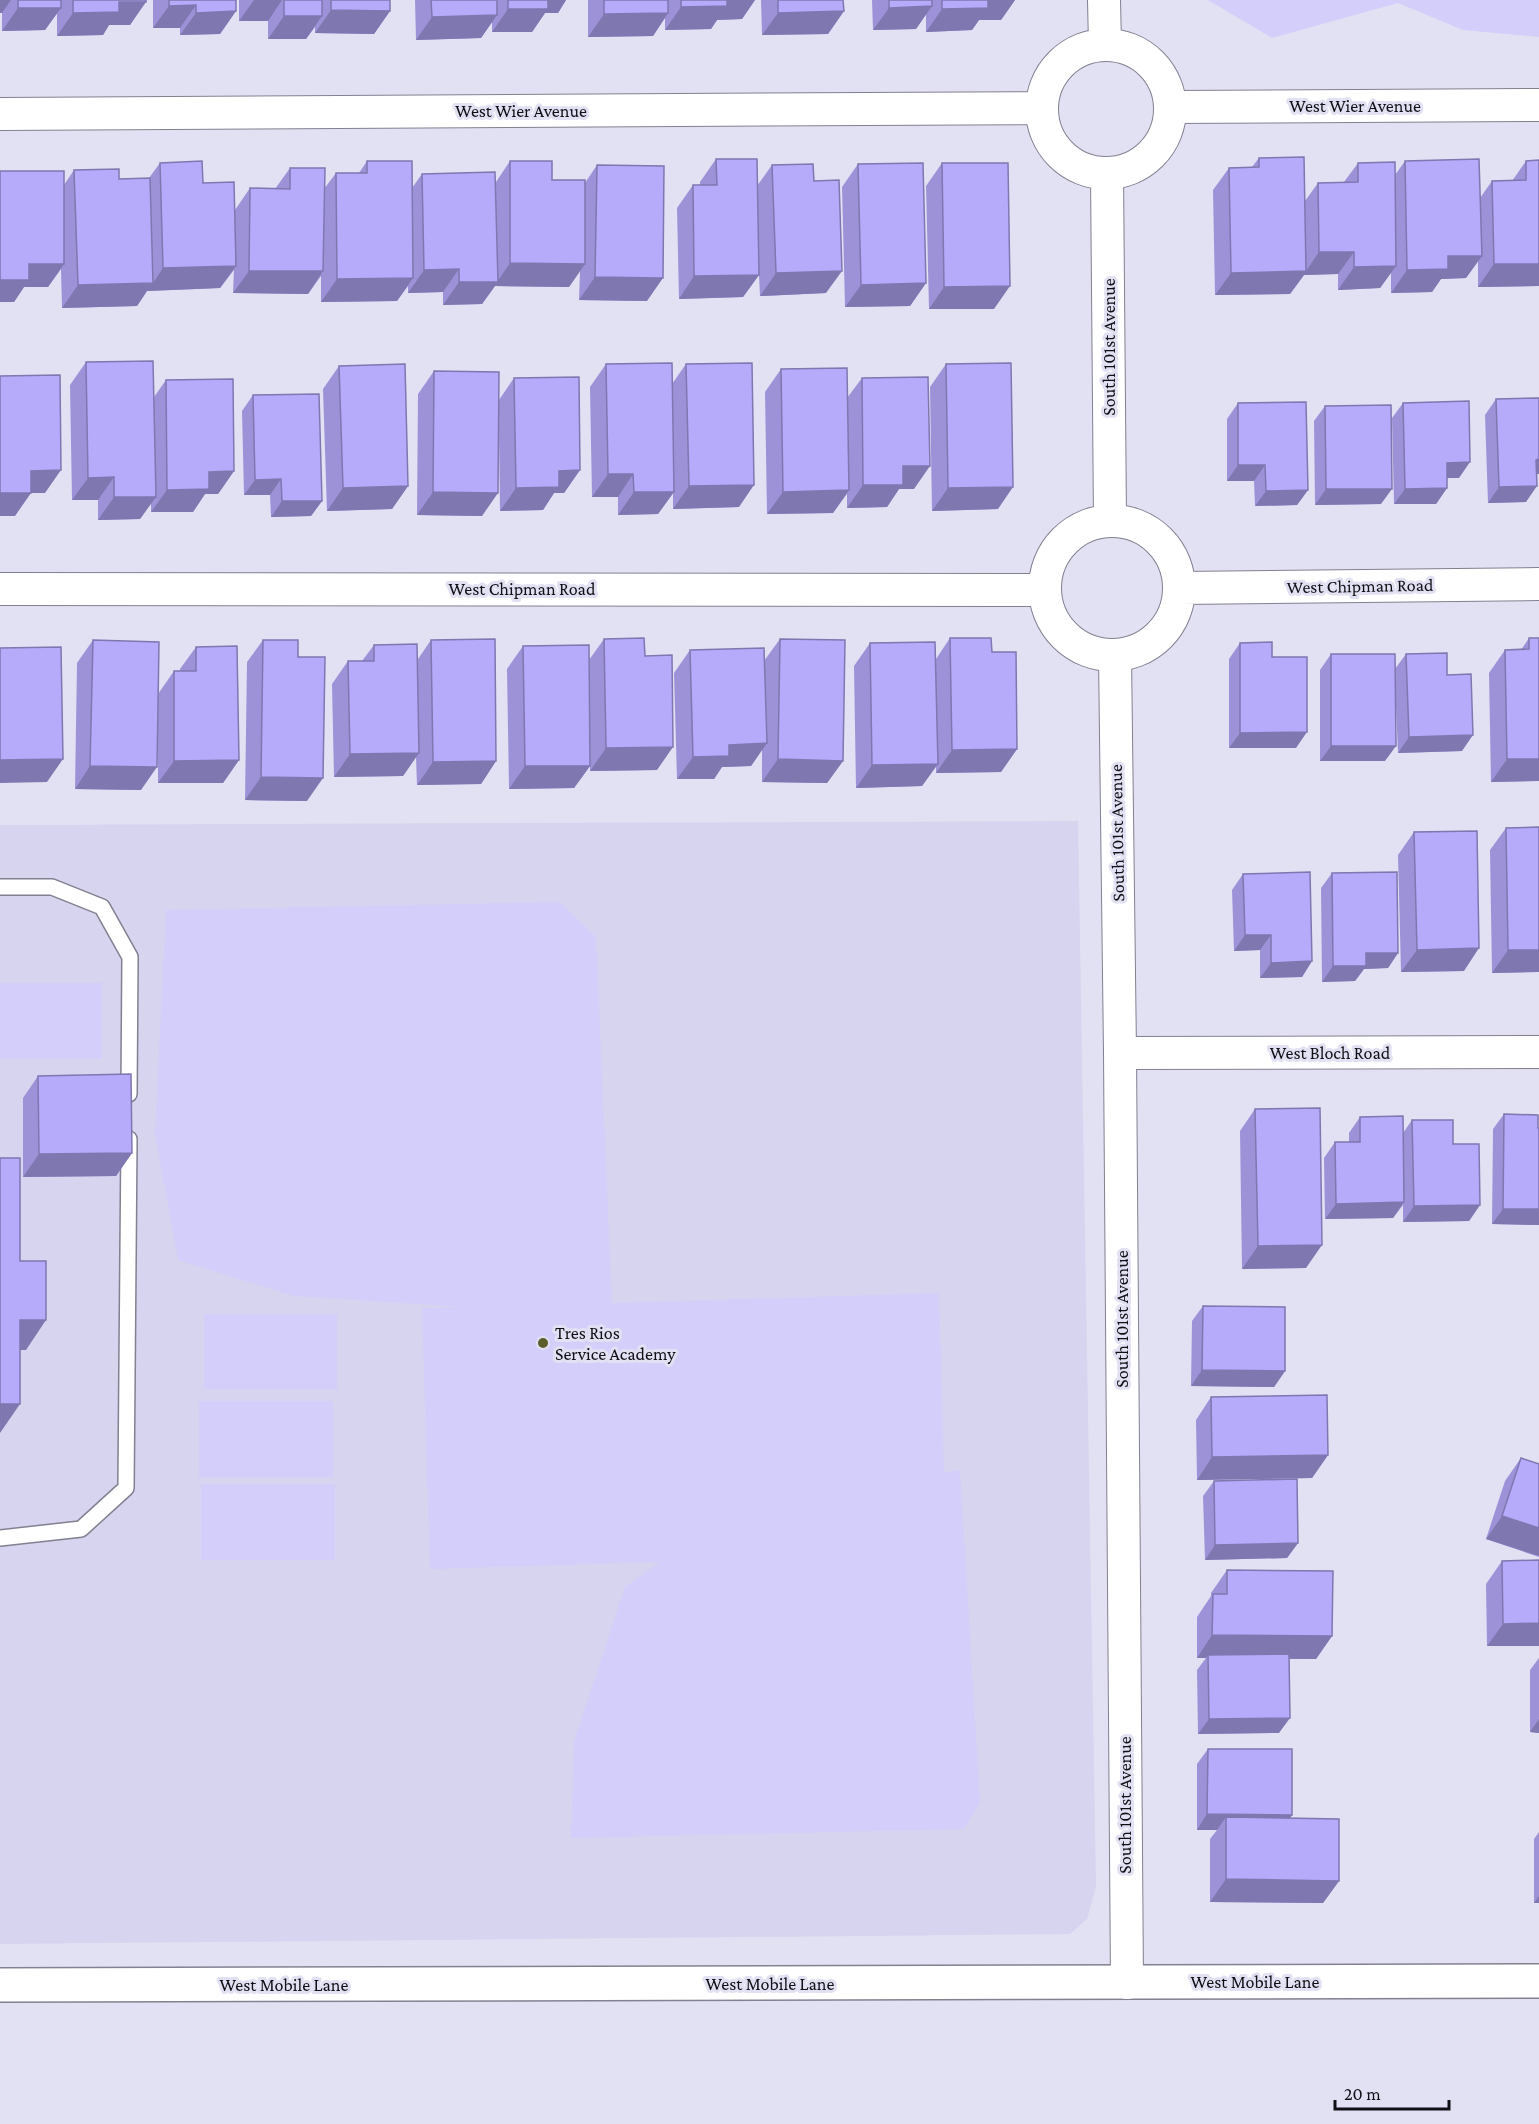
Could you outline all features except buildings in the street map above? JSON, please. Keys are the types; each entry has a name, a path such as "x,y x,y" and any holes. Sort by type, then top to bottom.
{"street":[{"path":"1104,0 1105,45"},
{"path":"1105,45 1122,46 1137,52 1151,63 1161,76 1168,91 1171,107 1169,124 1163,140 1152,154 1139,164 1124,171 1107,173 1087,170 1069,161 1054,147 1045,128 1042,108 1045,88 1054,71 1068,57 1085,48 1105,45"},
{"name":"West Wier Avenue","path":"1171,107 1539,105"},
{"name":"West Wier Avenue","path":"0,114 1042,108"},
{"name":"South 101st Avenue","path":"1107,173 1110,520"},
{"path":"1110,520 1125,521 1154,534 1173,558 1180,588 1176,609 1167,627 1153,642 1135,652 1115,656 1093,653 1074,644 1058,630 1047,610 1044,590 1046,572 1052,555 1062,541 1076,530 1092,523 1110,520"},
{"name":"West Chipman Road","path":"1180,588 1539,584"},
{"name":"West Chipman Road","path":"0,589 1044,590"},
{"name":"South 101st Avenue","path":"1115,656 1127,1983"},
{"name":"West Bloch Road","path":"1120,1053 1539,1052"},
{"name":"West Mobile Lane","path":"0,1985 1539,1981"}],"lane":[{"path":"0,887 52,887 102,907 130,957 126,1488 81,1529 0,1538"}],"shaded area":[{"path":"1208,0 1539,0 1539,37 1463,30 1398,3 1272,38"},
{"name":"Tres Rios Service Academy","path":"1078,821 1096,1887 1087,1919 1070,1934 0,1944 0,825"},
{"path":"560,902 596,937 612,1303 939,1293 944,1473 960,1470 980,1802 964,1829 571,1838 574,1741 625,1587 660,1562 430,1569 422,1308 464,1307 294,1296 178,1260 155,1134 166,910"},
{"path":"0,983 102,983 102,1059 0,1059"},
{"path":"204,1314 337,1314 337,1389 204,1389"},
{"path":"199,1401 333,1401 333,1477 199,1477"},
{"path":"201,1484 335,1484 335,1560 201,1560"}],"place":[{"name":"Tres Rios Service Academy","path":"543,1343"}]}
